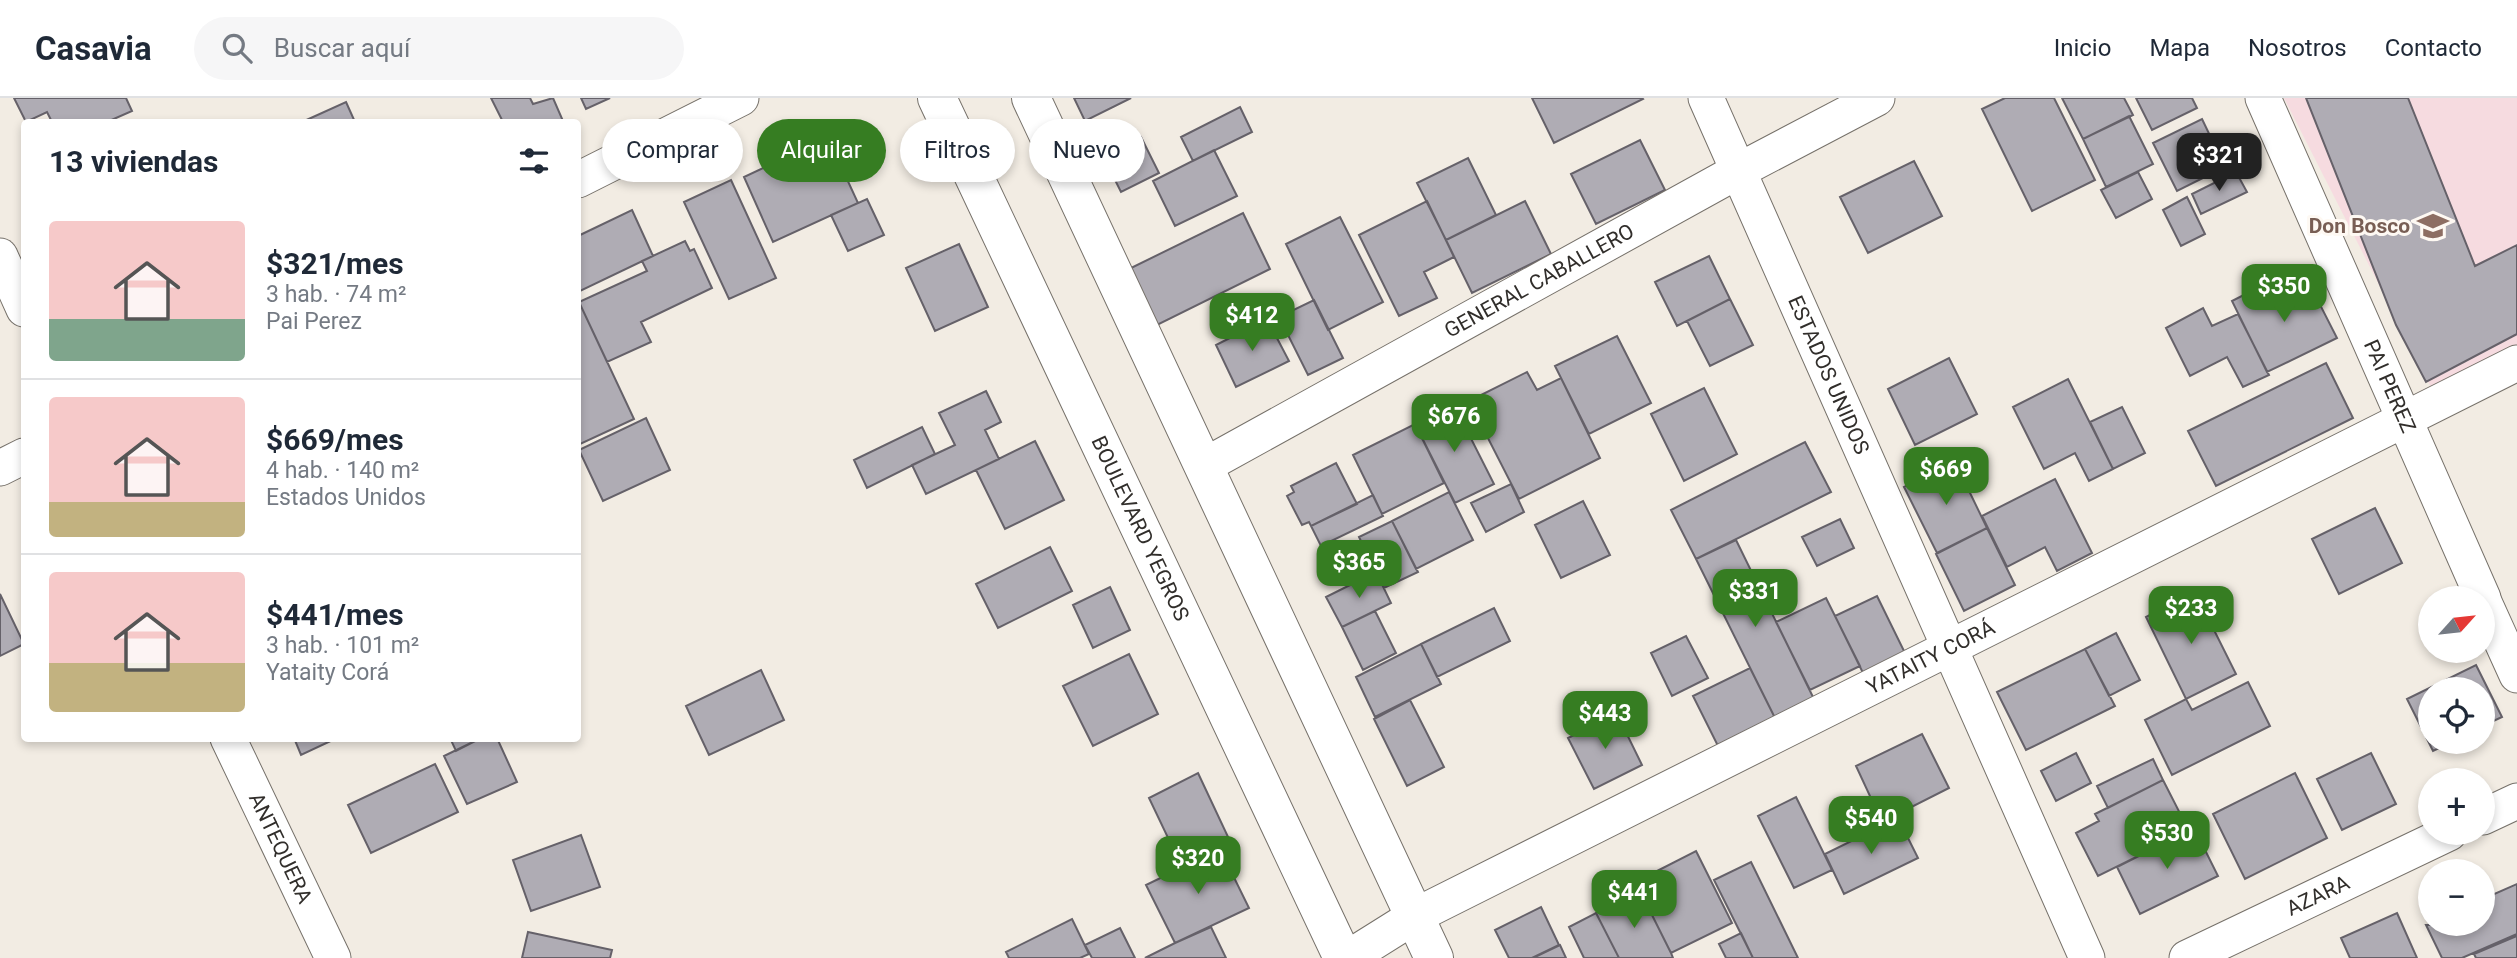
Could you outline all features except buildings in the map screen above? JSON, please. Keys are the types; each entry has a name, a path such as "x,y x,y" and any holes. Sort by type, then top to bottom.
{"main road":[{"name":"BOULEVARD YEGROS","path":"937,98 1346,958"},
{"path":"1031,98 1434,958"}],"street":[{"path":"581,178 741,98"},
{"name":"ESTADOS UNIDOS","path":"1706,98 1948,650 2087,958"},
{"name":"GENERAL CABALLERO","path":"1203,466 1738,171 1877,98"},
{"name":"PAI PEREZ","path":"2263,98 2402,421 2477,586"},
{"path":"0,256 21,302"},
{"name":"YATAITY CORÁ","path":"1346,958 1415,916 2517,363"},
{"path":"0,468 21,458"},
{"name":"PAI PEREZ","path":"2496,628 2517,675"},
{"name":"ANTEQUERA","path":"230,742 333,958"},
{"path":"2495,811 2517,801"},
{"name":"AZARA","path":"2186,958 2424,845"}],"shaded area":[{"name":"Don Bosco","path":"2284,98 2517,98 2517,353 2435,395"}],"place":[{"name":"Don Bosco","path":"2433,226"}]}
